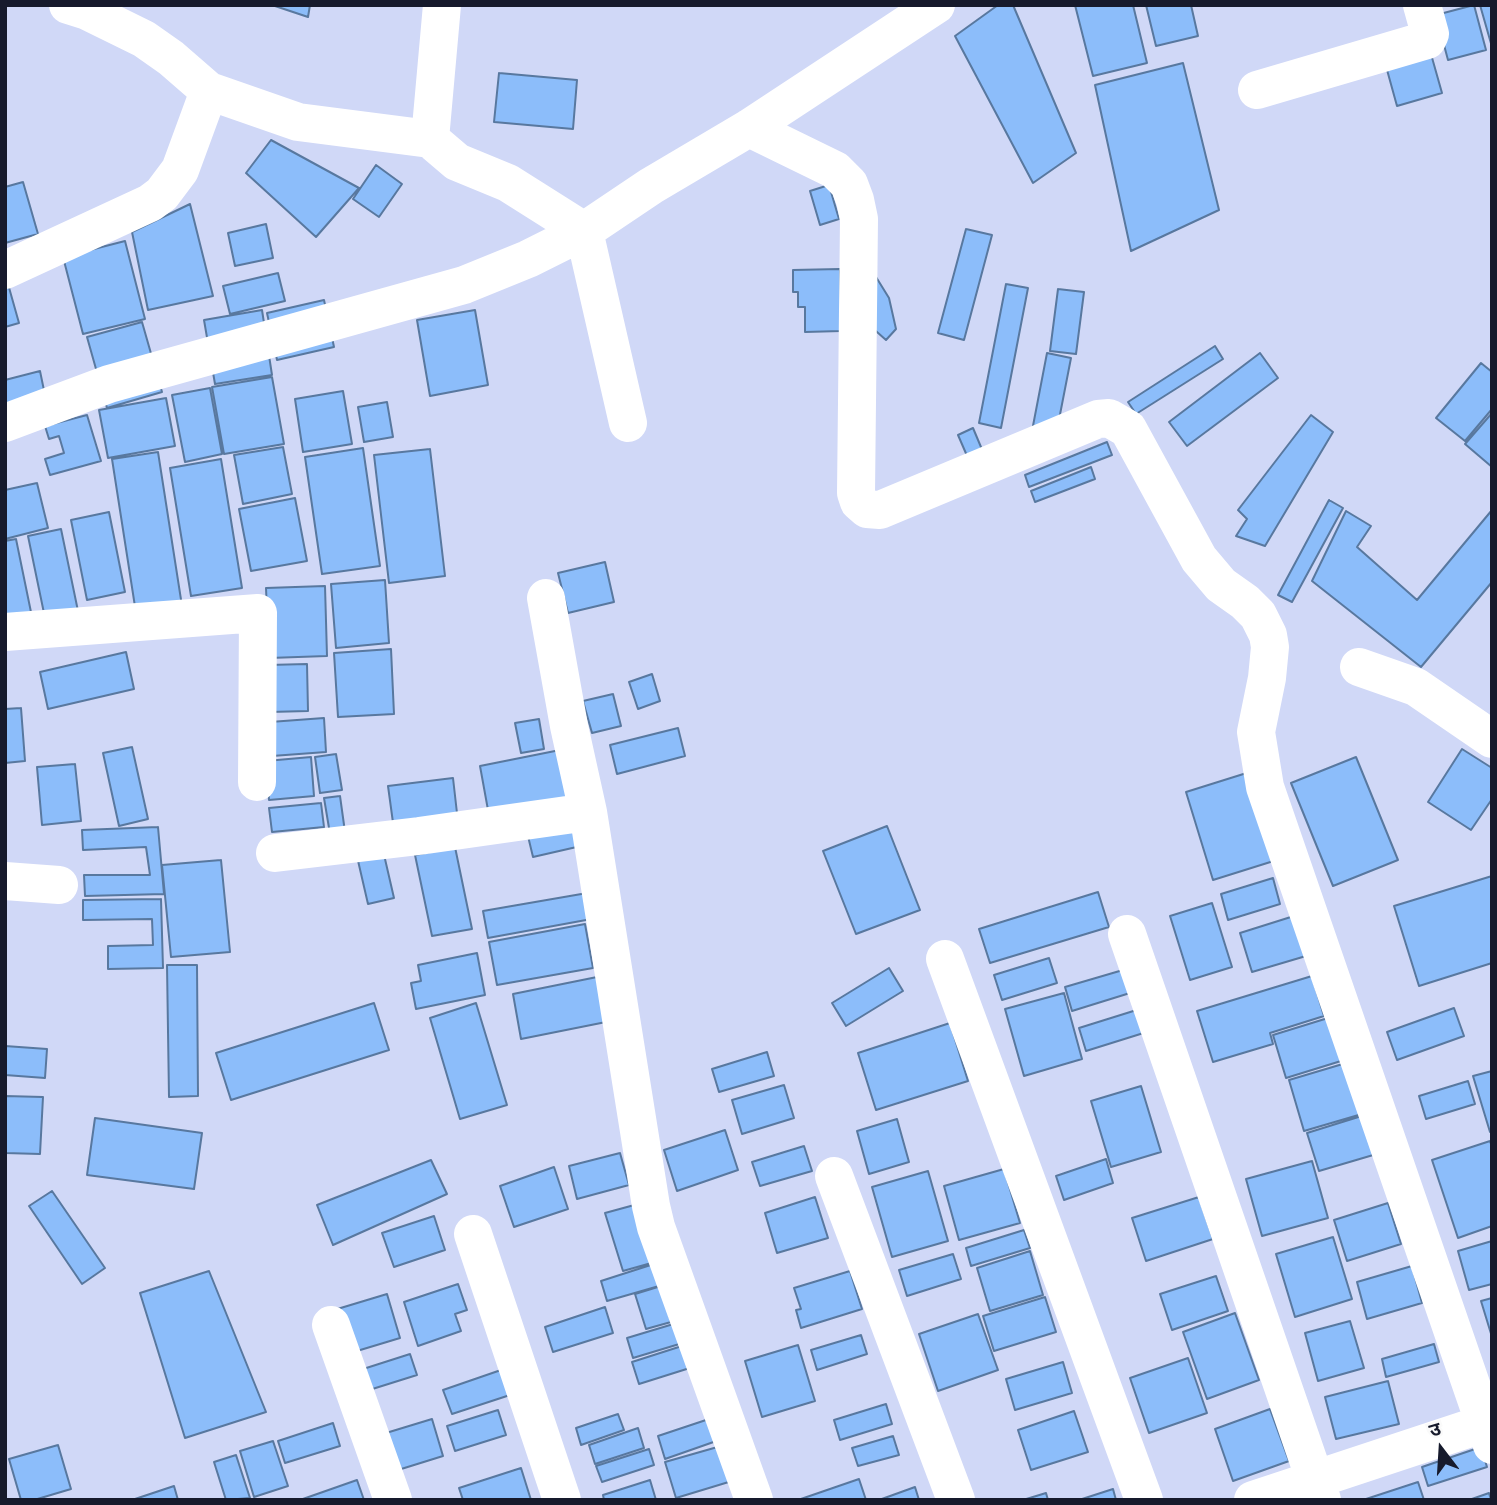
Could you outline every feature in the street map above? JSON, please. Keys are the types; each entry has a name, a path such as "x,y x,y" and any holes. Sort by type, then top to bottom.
{"street":[{"path":"68,5 87,11 144,39 209,91 298,122 430,139 457,162 508,183 584,230 628,423"},
{"path":"430,139 442,5"},
{"path":"5,423 109,384 464,285 528,259 584,230 651,186 749,128 936,5"},
{"path":"1257,90 1427,40 1430,34 1422,5"},
{"path":"5,270 150,203 162,194 180,170 209,91"},
{"path":"749,128 835,170 849,184 855,200 859,219 856,493 859,502 867,509 880,510 1098,419 1109,418 1128,429 1199,559 1222,584 1258,615 1268,635 1270,647 1267,678 1256,732 1265,787 1489,1430 1318,1490 1253,1500"},
{"path":"546,598 588,812 654,1216 754,1500"},
{"path":"5,632 258,613 257,782"},
{"path":"1359,667 1416,687 1492,739"},
{"path":"275,853 588,812"},
{"path":"5,881 59,885"},
{"path":"1127,934 1318,1490"},
{"path":"946,959 1144,1500"},
{"path":"834,1177 956,1500"},
{"path":"472,1234 562,1500"},
{"path":"331,1325 393,1500"}],"building":[{"path":"272,5 310,5 308,17"},
{"path":"998,5 1013,5 1076,153 1033,183 955,36"},
{"path":"1075,5 1133,5 1147,63 1093,76"},
{"path":"1146,5 1191,5 1198,36 1156,46"},
{"path":"1474,5 1486,50 1448,60 1436,15"},
{"path":"1480,5 1492,5 1492,47"},
{"path":"1429,47 1442,93 1397,106 1384,59"},
{"path":"1183,63 1219,210 1131,251 1095,85"},
{"path":"499,73 577,80 573,129 494,122"},
{"path":"271,140 359,188 316,237 246,173"},
{"path":"376,165 402,184 379,217 353,199"},
{"path":"23,182 38,234 5,243 5,187"},
{"path":"829,185 839,219 820,225 810,191"},
{"path":"190,204 213,296 148,310 132,232"},
{"path":"266,224 273,258 235,266 228,233"},
{"path":"966,229 992,235 964,340 938,333"},
{"path":"125,241 145,319 83,334 63,257"},
{"path":"868,264 889,298 896,329 886,340 859,316"},
{"path":"840,269 841,331 805,332 805,307 798,307 798,292 793,292 793,270"},
{"path":"278,273 285,301 230,314 223,286"},
{"path":"8,284 19,323 5,327 5,285"},
{"path":"1006,284 1028,288 1001,428 979,423"},
{"path":"1058,289 1084,292 1076,354 1050,351"},
{"path":"324,300 334,347 277,360 267,313"},
{"path":"262,310 272,375 215,384 204,320"},
{"path":"475,310 488,385 430,396 417,320"},
{"path":"142,322 162,392 107,408 87,337"},
{"path":"1215,346 1223,359 1136,414 1128,402"},
{"path":"1047,353 1071,358 1056,435 1032,431"},
{"path":"1260,353 1278,378 1187,446 1169,422"},
{"path":"1481,363 1492,372 1492,409 1465,441 1436,418"},
{"path":"40,371 47,405 5,420 5,380"},
{"path":"272,377 284,444 224,454 212,387"},
{"path":"210,388 222,454 185,462 172,395"},
{"path":"343,391 352,444 303,452 295,399"},
{"path":"166,398 175,446 108,458 99,410"},
{"path":"387,402 393,437 364,442 358,407"},
{"path":"1492,413 1492,467 1465,444"},
{"path":"87,415 101,461 50,475 45,459 64,453 59,436 49,439 45,426"},
{"path":"1311,415 1333,432 1265,546 1236,536 1247,519 1238,510"},
{"path":"973,428 986,459 971,465 958,435"},
{"path":"1107,442 1112,455 1029,487 1025,475"},
{"path":"283,447 292,494 243,504 234,455"},
{"path":"363,448 380,566 322,574 305,457"},
{"path":"430,449 445,576 389,583 374,455"},
{"path":"158,452 182,606 136,613 112,459"},
{"path":"221,459 242,588 191,596 170,468"},
{"path":"1091,467 1095,479 1035,502 1031,491"},
{"path":"37,483 48,528 5,539 5,490"},
{"path":"295,498 307,561 251,571 239,509"},
{"path":"1329,500 1343,508 1292,602 1278,595"},
{"path":"1492,510 1492,582 1421,667 1312,581 1346,511 1371,526 1357,547 1417,600"},
{"path":"109,512 125,592 87,600 71,520"},
{"path":"61,529 78,611 45,618 28,536"},
{"path":"16,539 32,617 8,622 5,608 5,541"},
{"path":"605,562 614,602 568,613 558,573"},
{"path":"385,580 389,643 336,648 331,584"},
{"path":"325,586 327,656 269,658 266,588"},
{"path":"391,649 394,714 338,717 334,653"},
{"path":"126,652 134,689 48,709 40,672"},
{"path":"307,664 308,711 269,712 268,665"},
{"path":"652,674 660,701 638,709 629,682"},
{"path":"613,694 621,726 592,733 583,701"},
{"path":"21,708 25,761 5,763 5,709"},
{"path":"324,718 326,752 272,756 270,722"},
{"path":"539,719 544,749 521,753 515,723"},
{"path":"678,728 685,756 617,774 610,745"},
{"path":"132,747 148,819 119,826 103,753"},
{"path":"565,749 576,805 490,821 480,766"},
{"path":"1462,749 1492,768 1492,799 1471,830 1428,802"},
{"path":"336,754 342,790 320,793 315,757"},
{"path":"311,757 314,796 269,800 266,761"},
{"path":"1356,757 1398,860 1333,886 1291,783"},
{"path":"75,764 81,821 42,825 37,767"},
{"path":"1253,771 1280,859 1213,880 1186,792"},
{"path":"453,778 458,822 394,830 388,786"},
{"path":"340,796 345,832 330,834 324,798"},
{"path":"321,803 324,827 272,832 269,808"},
{"path":"575,821 581,846 533,857 527,832"},
{"path":"887,826 920,910 856,934 823,851"},
{"path":"158,827 164,894 85,896 84,875 150,875 146,847 83,850 82,830"},
{"path":"382,846 394,898 368,904 356,852"},
{"path":"455,847 472,929 432,936 415,855"},
{"path":"221,860 230,952 171,957 162,865"},
{"path":"1492,876 1492,963 1419,986 1394,906"},
{"path":"1273,878 1280,904 1228,920 1221,894"},
{"path":"593,892 597,918 488,938 483,911"},
{"path":"1098,892 1109,927 990,963 979,929"},
{"path":"161,899 163,968 108,969 108,946 153,945 152,919 83,920 83,900"},
{"path":"1212,903 1232,967 1190,980 1170,916"},
{"path":"1294,916 1306,956 1252,972 1240,933"},
{"path":"585,924 593,968 497,985 489,942"},
{"path":"477,953 485,995 416,1009 411,983 421,981 418,965"},
{"path":"1049,958 1057,983 1002,1000 994,975"},
{"path":"167,965 197,965 198,1096 169,1097"},
{"path":"889,968 903,991 846,1026 832,1003"},
{"path":"1123,970 1130,993 1072,1011 1065,987"},
{"path":"602,976 611,1021 521,1039 513,994"},
{"path":"1312,976 1324,1016 1270,1033 1273,1044 1213,1062 1197,1011"},
{"path":"1064,993 1082,1059 1024,1076 1005,1009"},
{"path":"374,1003 389,1050 231,1100 216,1053"},
{"path":"476,1003 507,1105 460,1119 430,1018"},
{"path":"1143,1008 1150,1031 1086,1051 1079,1028"},
{"path":"1454,1008 1464,1036 1397,1060 1387,1032"},
{"path":"1328,1018 1341,1061 1286,1078 1273,1035"},
{"path":"950,1023 968,1081 876,1110 858,1053"},
{"path":"5,1046 47,1049 45,1078 5,1075"},
{"path":"767,1052 774,1076 719,1092 712,1069"},
{"path":"1346,1063 1362,1114 1304,1131 1289,1080"},
{"path":"1492,1071 1492,1132 1490,1132 1473,1076"},
{"path":"1468,1081 1475,1104 1426,1119 1419,1096"},
{"path":"784,1085 794,1118 742,1134 732,1100"},
{"path":"1141,1086 1161,1152 1111,1167 1091,1101"},
{"path":"5,1096 43,1097 40,1154 5,1153"},
{"path":"1368,1114 1380,1153 1319,1171 1307,1133"},
{"path":"95,1118 202,1133 194,1189 87,1175"},
{"path":"897,1119 909,1162 869,1174 857,1131"},
{"path":"725,1130 738,1170 677,1191 664,1150"},
{"path":"1490,1141 1492,1226 1458,1238 1432,1160"},
{"path":"804,1146 812,1171 760,1186 752,1162"},
{"path":"620,1153 629,1185 577,1199 569,1166"},
{"path":"1106,1159 1113,1183 1064,1200 1056,1176"},
{"path":"431,1160 447,1194 333,1245 317,1205"},
{"path":"1312,1161 1328,1218 1262,1236 1246,1179"},
{"path":"554,1167 568,1209 514,1227 500,1186"},
{"path":"1004,1169 1020,1223 959,1240 944,1186"},
{"path":"928,1171 948,1241 892,1257 872,1187"},
{"path":"52,1191 105,1268 82,1284 29,1206"},
{"path":"815,1197 828,1238 777,1253 765,1213"},
{"path":"1199,1197 1213,1239 1146,1261 1132,1218"},
{"path":"1388,1203 1401,1244 1347,1261 1334,1220"},
{"path":"638,1204 655,1262 623,1271 605,1213"},
{"path":"434,1216 445,1250 394,1267 382,1233"},
{"path":"1024,1230 1030,1248 971,1266 966,1248"},
{"path":"1333,1237 1352,1299 1295,1317 1276,1254"},
{"path":"1492,1241 1492,1284 1469,1290 1458,1251"},
{"path":"1030,1251 1043,1295 990,1311 977,1268"},
{"path":"953,1254 961,1279 907,1296 899,1270"},
{"path":"660,1262 666,1284 607,1301 601,1281"},
{"path":"1412,1266 1422,1303 1367,1319 1357,1282"},
{"path":"209,1271 266,1412 185,1438 140,1293"},
{"path":"850,1271 862,1309 801,1328 796,1310 801,1309 794,1288"},
{"path":"1216,1276 1228,1311 1172,1330 1160,1294"},
{"path":"458,1284 467,1310 455,1314 461,1331 418,1346 404,1302"},
{"path":"661,1286 671,1322 646,1329 635,1294"},
{"path":"387,1294 400,1338 347,1354 334,1310"},
{"path":"1045,1297 1056,1332 994,1351 983,1316"},
{"path":"1492,1298 1492,1337 1481,1301"},
{"path":"605,1307 613,1333 553,1352 545,1327"},
{"path":"1235,1313 1259,1380 1207,1399 1183,1332"},
{"path":"978,1314 998,1370 938,1391 919,1334"},
{"path":"1350,1321 1364,1368 1318,1381 1305,1333"},
{"path":"680,1322 686,1342 633,1358 627,1338"},
{"path":"861,1335 867,1354 817,1370 811,1350"},
{"path":"1434,1344 1439,1362 1386,1377 1382,1359"},
{"path":"685,1345 693,1367 639,1384 632,1362"},
{"path":"798,1345 815,1401 762,1417 745,1361"},
{"path":"410,1354 417,1375 366,1391 360,1370"},
{"path":"1188,1358 1207,1413 1149,1433 1130,1378"},
{"path":"1063,1362 1072,1393 1015,1410 1006,1379"},
{"path":"501,1370 510,1395 452,1414 443,1390"},
{"path":"1388,1381 1399,1424 1336,1439 1325,1397"},
{"path":"886,1404 892,1424 840,1440 834,1420"},
{"path":"1270,1409 1289,1461 1233,1481 1215,1429"},
{"path":"498,1410 506,1435 455,1451 447,1426"},
{"path":"1074,1411 1088,1452 1031,1470 1018,1430"},
{"path":"618,1414 624,1430 581,1445 576,1428"},
{"path":"718,1416 725,1438 665,1459 658,1436"},
{"path":"432,1419 443,1456 398,1470 386,1433"},
{"path":"333,1423 340,1446 285,1463 278,1441"},
{"path":"638,1428 644,1448 595,1464 589,1445"},
{"path":"893,1436 899,1455 858,1466 852,1448"},
{"path":"273,1441 288,1486 254,1497 240,1451"},
{"path":"58,1445 71,1489 34,1500 21,1500 9,1459"},
{"path":"721,1446 732,1481 676,1498 665,1462"},
{"path":"1481,1447 1487,1467 1428,1486 1422,1467"},
{"path":"649,1449 654,1465 602,1482 596,1466"},
{"path":"236,1455 250,1498 226,1500 214,1462"},
{"path":"521,1468 531,1500 463,1500 459,1488"},
{"path":"859,1479 866,1500 798,1500"},
{"path":"357,1480 364,1500 300,1500"},
{"path":"650,1480 656,1500 604,1500 603,1495"},
{"path":"1418,1482 1424,1500 1363,1500"},
{"path":"174,1486 178,1500 132,1500"},
{"path":"915,1487 919,1500 879,1500"},
{"path":"1113,1489 1116,1500 1079,1500"},
{"path":"1046,1493 1048,1500 1023,1500"},
{"path":"1489,1493 1491,1500 1469,1500"}]}
